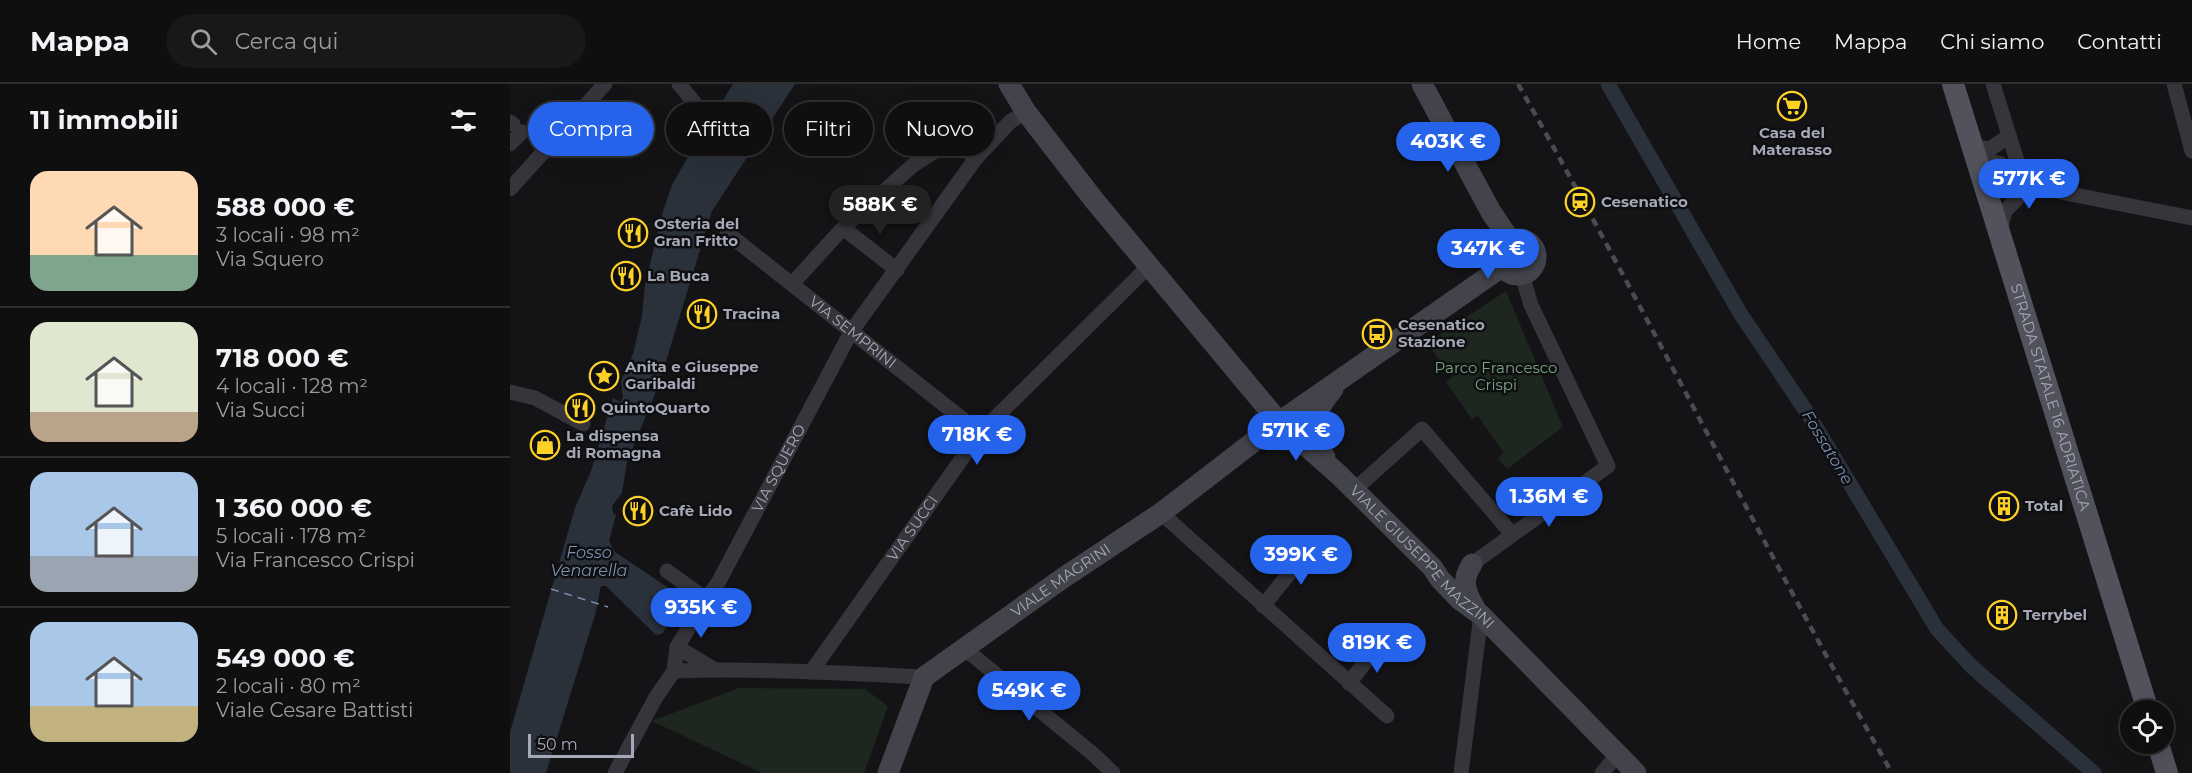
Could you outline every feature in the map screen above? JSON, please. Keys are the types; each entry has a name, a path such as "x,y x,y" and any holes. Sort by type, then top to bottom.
{"main road":[{"name":"STRADA STATALE 16 ADRIATICA","path":"1953,84 2145,700"},
{"path":"2161,754 2167,773"}],"street":[{"path":"510,189 605,84"},
{"path":"678,84 694,102"},
{"name":"VIALE GIUSEPPE MAZZINI","path":"1010,84 1026,112 1094,200 1279,422 1338,474 1432,567 1460,600 1479,613 1636,773"},
{"path":"1422,84 1496,221 1510,240"},
{"path":"1993,84 2023,180 2020,196 2005,211 2000,231"},
{"path":"2174,84 2192,151"},
{"name":"VIA SQUERO","path":"674,671 677,647 718,583 851,332 976,158 1011,121 1026,112"},
{"path":"510,144 515,126"},
{"path":"1976,153 1990,149 2009,136"},
{"path":"792,284 843,228 912,166 952,140 976,158"},
{"path":"1976,153 2001,164 2023,180 2065,193 2192,218"},
{"path":"843,228 897,270"},
{"name":"VIA SEMPRINI","path":"727,233 980,433"},
{"path":"1516,238 1528,241 1535,251 1535,263 1528,273 1510,274 1502,267 1499,261 1501,249 1510,240 1516,238"},
{"name":"VIA SUCCI","path":"811,672 980,433 1149,266"},
{"path":"1338,474 1317,445 1312,429 1318,411 1331,391 1350,372 1502,267"},
{"path":"1461,773 1479,613 1469,599 1464,581 1466,573 1472,564 1608,466 1531,305 1522,275"},
{"name":"VIALE MAGRINI","path":"924,677 1063,578 1161,513 1279,422 1350,372"},
{"path":"510,392 535,398 583,424"},
{"path":"1353,490 1422,429 1512,534"},
{"path":"1161,513 1387,716"},
{"path":"1263,606 1313,544"},
{"path":"1432,567 1472,564"},
{"path":"667,571 706,599"},
{"path":"1349,683 1378,646"},
{"path":"677,647 715,670"},
{"path":"965,649 1113,773"},
{"path":"615,773 656,697 674,671 715,670 924,677 888,773"},
{"path":"1602,773 1618,754"}],"green space":[{"name":"Parco Francesco Crispi","path":"1506,291 1563,427 1507,469 1498,458 1504,453 1478,416 1472,419 1446,382 1452,377 1427,343"},
{"path":"739,688 865,689 888,706 864,773 762,773 652,721"}],"water":[{"name":"Fosso Venarella","path":"733,84 795,84 772,119 772,102 722,102"},
{"name":"Fosso Venarella","path":"688,156 748,156 712,211 659,384 627,462 622,493 612,506 613,513 616,515 609,541 615,552 685,599 662,634 656,635 606,586 601,586 595,615 546,773 510,773 510,732 575,508 591,471 613,398 620,402 623,397 621,381 633,354 642,316 645,285 663,211 672,185"}],"waterway":[{"name":"Fossatone","path":"1608,84 1740,313 1810,417 1937,629 1971,666 2094,773"}],"ferry route":[{"path":"551,589 608,607"}],"railway":[{"path":"1518,84 1613,256 1797,602 1892,773"}],"place":[{"name":"Casa del Materasso","path":"1792,106"},
{"name":"Cesenatico","path":"1580,202"},
{"name":"Osteria del Gran Fritto","path":"633,233"},
{"name":"La Buca","path":"626,276"},
{"name":"Tracina","path":"702,314"},
{"name":"Cesenatico Stazione","path":"1377,334"},
{"name":"Anita e Giuseppe Garibaldi","path":"604,376"},
{"name":"QuintoQuarto","path":"580,408"},
{"name":"La dispensa di Romagna","path":"545,445"},
{"name":"Total","path":"2004,506"},
{"name":"Cafè Lido","path":"638,511"},
{"name":"Terrybel","path":"2002,615"}]}
